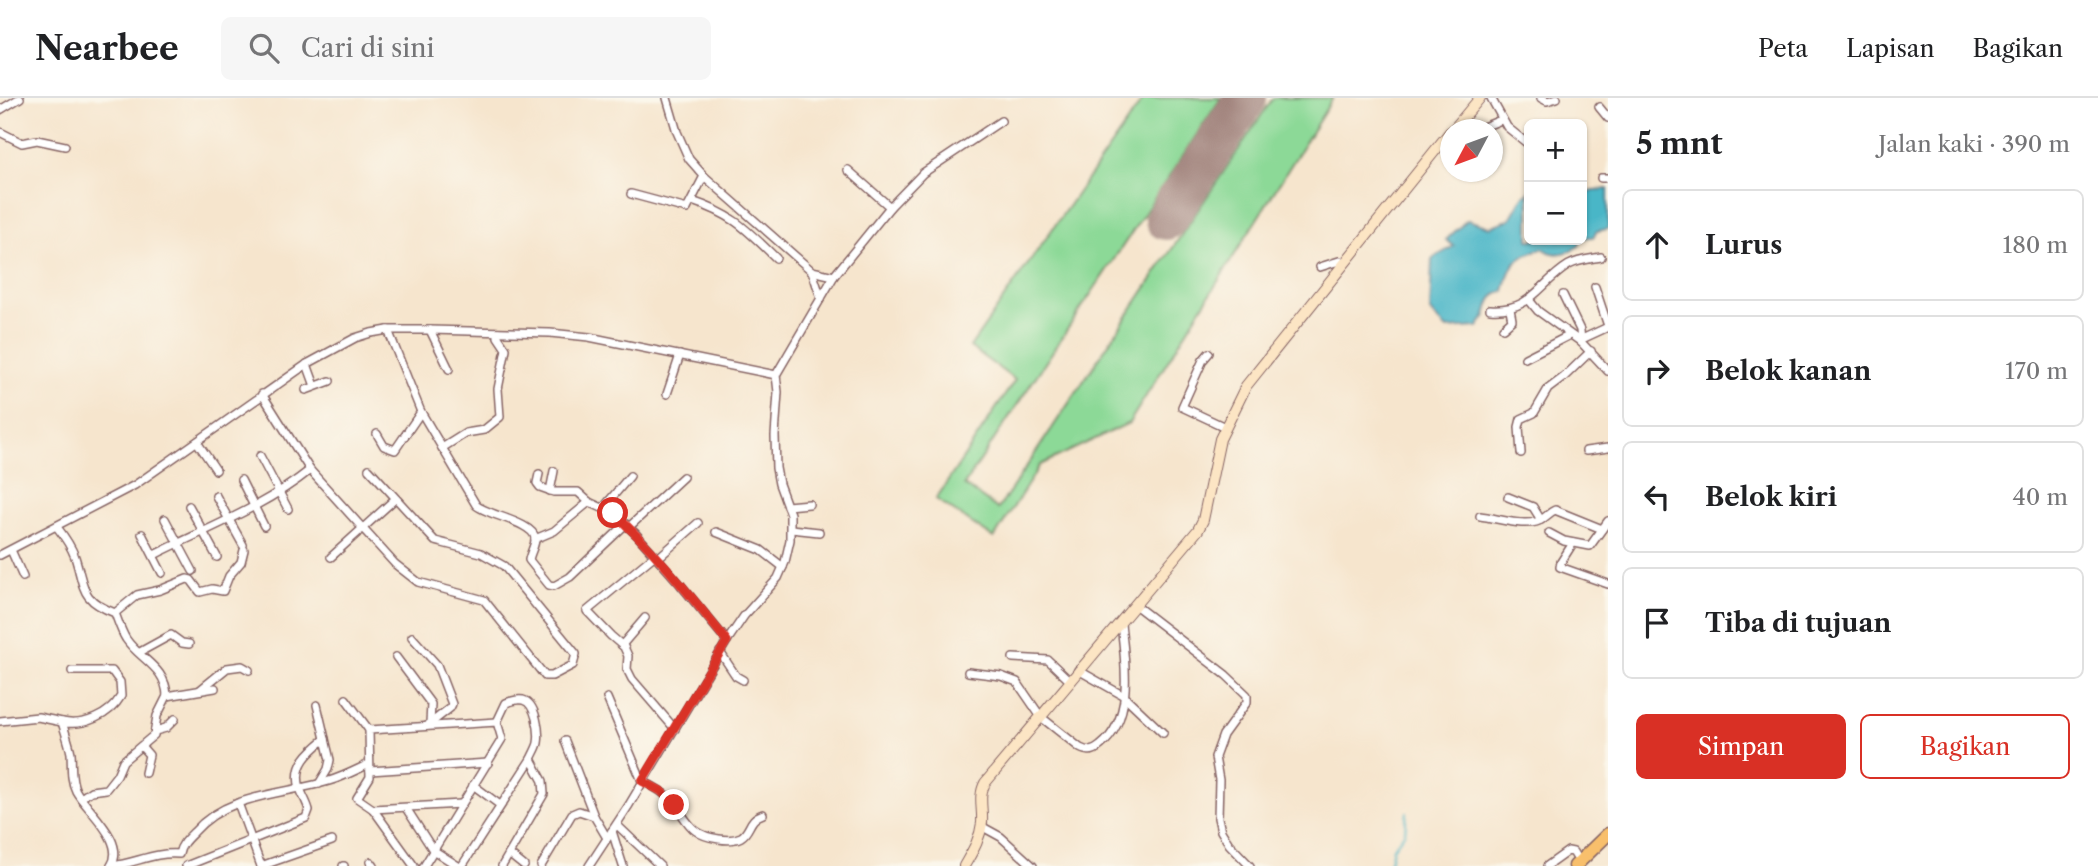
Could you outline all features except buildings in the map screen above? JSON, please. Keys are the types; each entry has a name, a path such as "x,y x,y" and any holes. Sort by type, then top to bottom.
{"highway":[{"path":"1580,865 1608,834"},
{"path":"1580,865 1608,845"}],"street":[{"path":"0,110 20,98"},
{"path":"667,98 683,148 704,176 812,271 834,276"},
{"path":"1464,119 1480,98"},
{"path":"1491,98 1501,119"},
{"path":"1541,98 1547,101 1557,98"},
{"path":"1599,107 1608,118"},
{"path":"589,866 615,828 727,641 751,607 776,580 783,567 791,529 776,468 776,375 834,276 890,207 923,173 1001,121"},
{"path":"1503,122 1524,142"},
{"path":"0,132 22,143 37,140 65,146"},
{"path":"964,866 978,841 982,825 981,790 992,773 1198,530 1203,520 1220,439 1246,386 1440,148"},
{"path":"848,170 890,207"},
{"path":"631,194 683,210 689,208 704,176"},
{"path":"692,201 721,211 744,227 776,258"},
{"path":"744,227 751,219"},
{"path":"1490,309 1510,309 1529,300 1570,264 1601,257"},
{"path":"1320,267 1347,261"},
{"path":"812,271 821,298"},
{"path":"1582,341 1608,326 1595,287"},
{"path":"1563,295 1582,341 1608,371"},
{"path":"1529,300 1538,311 1582,341"},
{"path":"1503,328 1512,320 1510,309"},
{"path":"0,555 135,485 307,364 355,338 388,330 589,337 776,375"},
{"path":"388,330 421,412 476,505 485,512 501,516 531,531 535,539 529,560 547,583 554,586 570,577 683,477"},
{"path":"430,330 449,369"},
{"path":"442,448 466,433 484,430 500,417 498,389 506,349 498,337 498,332"},
{"path":"1525,358 1570,335"},
{"path":"1521,453 1521,419 1534,413 1548,389 1591,351"},
{"path":"1209,353 1203,360 1182,407 1225,427"},
{"path":"667,394 680,355"},
{"path":"307,364 315,386"},
{"path":"306,390 330,381"},
{"path":"262,394 310,470 362,529 412,579 485,601 545,676 552,676 573,665 576,654 511,573 488,555 435,541 369,469"},
{"path":"377,434 384,446 395,450 421,412"},
{"path":"197,442 216,470"},
{"path":"1586,451 1608,448"},
{"path":"260,456 288,509"},
{"path":"154,555 254,506 310,470"},
{"path":"550,491 554,471"},
{"path":"539,474 537,485 558,493 576,492 627,525 727,641"},
{"path":"604,508 630,476"},
{"path":"241,480 264,526"},
{"path":"115,613 137,595 160,590 187,579 191,580 200,592 212,589 223,591 229,576 241,562 243,548 216,496"},
{"path":"1508,497 1534,507 1541,520"},
{"path":"331,557 395,499"},
{"path":"535,539 557,529 589,502"},
{"path":"787,506 809,504"},
{"path":"190,506 217,557"},
{"path":"1480,516 1523,523 1541,520 1555,510 1602,529"},
{"path":"165,519 193,571"},
{"path":"1549,533 1573,543 1590,546 1608,521"},
{"path":"675,729 632,679 627,669 627,652 622,645 587,611 698,523"},
{"path":"57,527 74,553 80,583 86,595 99,607 115,613 125,638 161,675 167,696 158,716 155,732"},
{"path":"791,529 819,532"},
{"path":"716,532 761,550 783,567"},
{"path":"142,534 162,573"},
{"path":"1573,543 1560,568 1608,584"},
{"path":"10,550 23,577"},
{"path":"8,570 17,565"},
{"path":"1135,604 1226,675 1247,695 1247,702 1223,735 1215,757 1219,780 1218,818 1221,831 1229,844 1250,866"},
{"path":"622,645 645,618"},
{"path":"968,672 1014,680 1022,686 1041,717 1083,750 1092,751 1104,743 1112,732 1124,696 1125,662 1121,624"},
{"path":"140,652 172,635 181,643 189,644"},
{"path":"412,638 436,663 452,702 452,707 428,725"},
{"path":"720,652 736,676 743,680"},
{"path":"396,657 430,703 428,725"},
{"path":"1013,659 1048,660 1070,681"},
{"path":"200,691 227,668 242,666 249,670"},
{"path":"1078,670 1124,696 1163,733"},
{"path":"0,720 38,717 76,723 96,718 111,709 121,696 118,676 112,671 72,671"},
{"path":"167,696 215,688"},
{"path":"607,698 642,781 668,798 695,832 722,839 741,837 752,820 763,814"},
{"path":"345,699 369,730 369,781 358,793 359,801 373,809 461,804"},
{"path":"406,808 433,850 460,866 536,748 536,719 529,703 524,700 507,702 497,722 503,738 461,804 433,850 424,866"},
{"path":"317,705 329,764 319,784"},
{"path":"81,798 90,791 106,789 117,775 123,761 142,747 155,732 166,728 175,719"},
{"path":"62,722 71,753 76,790 108,833 114,855 111,866 132,863 162,853 179,854 183,844 208,817 238,803 319,784 370,767 488,763"},
{"path":"369,730 497,722"},
{"path":"186,866 306,818 309,810 299,787 302,761 325,739"},
{"path":"565,741 594,816 607,838"},
{"path":"142,747 149,755 145,773"},
{"path":"502,866 544,794 541,775 531,759"},
{"path":"473,785 500,805"},
{"path":"238,803 261,866 332,841"},
{"path":"373,809 414,866"},
{"path":"541,866 572,814 579,811 594,816"},
{"path":"982,825 1001,837 1033,866"},
{"path":"615,828 623,866"},
{"path":"615,828 660,866"},
{"path":"1547,866 1568,850 1575,855 1580,865"},
{"path":"509,854 524,866"}],"green space":[{"path":"1144,98 1221,98 964,485 998,509 1273,98 1333,98 1129,423 1040,465 994,538 936,499 1015,380 970,347"}],"water":[{"path":"1608,189 1608,229 1597,231 1593,237 1588,237 1587,195 1593,190"},
{"path":"1523,196 1524,245 1579,246 1556,254 1543,248 1520,258 1509,273 1504,291 1492,299 1486,316 1478,327 1447,329 1430,312 1432,259 1454,246 1446,240 1467,220 1490,227 1510,219"}],"waterway":[{"path":"1389,866 1393,848 1405,832 1407,812"}],"taxiway":[{"path":"1197,172 1166,194 1162,206 1169,214 1177,216 1185,212 1202,165"}],"runway":[{"path":"1166,219 1246,98"}],"route":[{"path":"613,513 681,584 727,641 642,781 661,791 674,805"}]}
